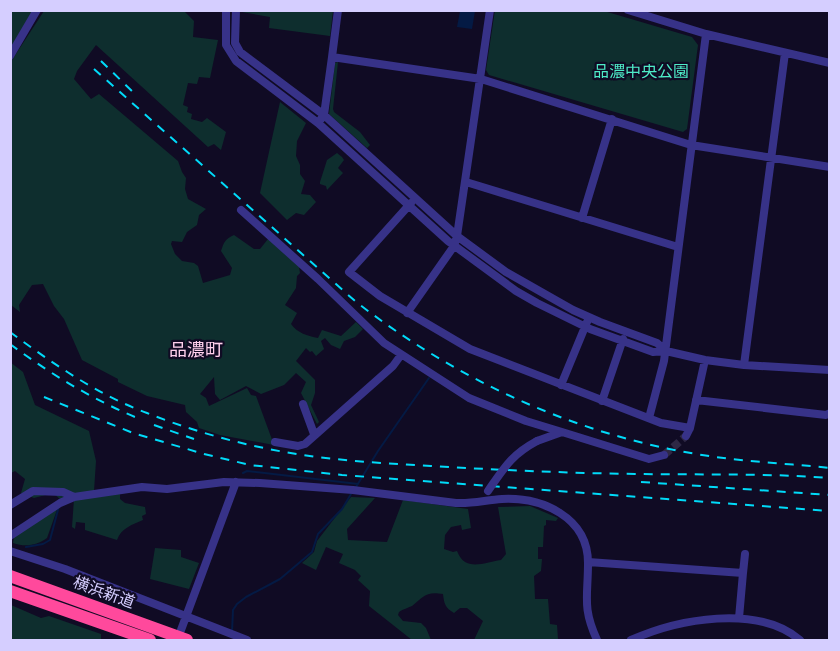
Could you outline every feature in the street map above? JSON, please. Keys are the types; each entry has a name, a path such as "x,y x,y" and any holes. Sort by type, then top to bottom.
{"highway":[{"name":"横浜新道","path":"10,576 184,635"},
{"name":"横浜新道","path":"10,591 150,640"}],"street":[{"path":"10,56 37,10"},
{"path":"226,10 226,45 324,115 457,236 506,272 550,298 589,317 657,343 666,351"},
{"path":"236,10 236,61 318,123 454,246 516,291 585,327 653,352 666,351 705,360 744,365 830,370"},
{"path":"318,123 324,115 338,10"},
{"path":"407,313 454,246 457,236 490,10"},
{"path":"628,10 705,34 830,63"},
{"path":"649,418 666,351 705,34"},
{"path":"744,365 785,53"},
{"path":"332,57 481,79 691,144 830,167"},
{"path":"582,218 612,119"},
{"path":"466,182 678,248"},
{"path":"416,198 349,272 380,296 470,349 688,432 705,360"},
{"path":"242,210 318,279 377,338 469,398 526,421 649,459 664,455"},
{"path":"561,385 589,317"},
{"path":"602,400 626,332"},
{"path":"275,442 298,446 305,444 393,366 401,355"},
{"path":"696,400 826,415 830,413"},
{"path":"303,404 314,434"},
{"path":"480,503 520,450 562,432"},
{"path":"184,635 186,615 236,482"},
{"path":"10,537 60,503 74,497 142,487 168,489 236,482 353,490 456,503 480,503 501,499 541,502 566,516 576,527 584,543 588,561 585,596 587,618 597,640"},
{"path":"10,505 33,491 63,492 74,497"},
{"path":"10,551 65,569 247,640"},
{"path":"739,618 745,554"},
{"path":"588,561 742,573"},
{"path":"631,640 659,630 688,624 739,618 769,622 800,640"}],"green space":[{"name":"品濃中央公園","path":"495,10 604,11 692,37 698,45 687,129 683,132 489,75 486,70"},
{"path":"10,11 35,11 10,50"},
{"path":"44,11 184,11 194,21 193,37 218,40 210,78 199,77 197,84 188,83 183,105 188,107 187,112 192,114 191,119 202,122 207,118 226,132 221,150 214,144 208,147 96,45 77,71 74,79 91,99 99,94 178,161 186,178 185,189 188,199 206,209 199,215 197,225 187,232 182,242 172,241 171,244 175,254 182,261 198,266 203,283 230,275 232,268 221,251 229,238 234,235 254,249 260,249 268,239 299,267 300,273 297,276 296,288 285,305 297,313 291,324 296,330 318,338 322,330 341,336 356,322 363,329 355,337 344,341 340,349 331,345 325,338 321,341 324,349 316,356 306,348 296,361 315,380 315,393 311,405 319,422 317,424 301,393 306,382 296,373 284,385 261,394 246,386 220,400 215,394 214,377 200,394 206,398 209,406 247,388 251,395 256,396 274,445 220,435 199,428 197,422 186,412 185,405 147,396 118,382 118,379 82,360 64,319 54,306 43,284 32,285 19,305 20,312 11,305 10,63"},
{"path":"242,11 333,11 330,36 269,28 270,17"},
{"path":"338,62 334,112 360,132 370,145 367,148 329,114 335,63"},
{"path":"280,102 306,123 297,141 296,156 300,165 300,174 305,181 301,194 310,195 316,202 304,215 296,213 287,220 260,193"},
{"path":"337,153 344,160 338,168 343,173 327,190 326,186 320,182 327,160"},
{"path":"10,362 23,372 35,405 89,431 96,461 94,491 60,499 53,493 34,498 21,493 25,479 15,471 11,473"},
{"path":"120,492 120,499 125,503 145,507 146,514 142,516 143,520 124,530 117,540 85,530 85,523 76,522 75,529 72,527 74,499"},
{"path":"351,497 375,498 347,529 348,540 387,542 403,500 468,509 471,528 462,530 461,525 451,527 445,535 444,549 457,551 460,558 470,564 501,560 506,554 498,507 530,506 558,518 556,521 546,520 543,547 538,547 538,559 542,559 541,571 534,576 535,599 548,599 550,624 557,625 558,639 474,640 483,621 467,608 460,608 454,613 446,605 443,594 433,593 399,612 398,615 403,621 421,623 431,640 412,640 369,606 370,591 358,580 361,576 355,570 339,563 343,554 326,547 316,570 302,563 314,552 317,541"},
{"path":"58,507 47,538 30,545 13,543 14,537"},
{"path":"155,548 181,550 181,557 199,563 189,589 150,579"},
{"path":"11,605 41,618 49,616 101,634 101,640 11,640"}],"water":[{"path":"460,11 475,11 472,29 457,27"}],"waterway":[{"path":"356,487 429,378"},
{"path":"243,473 247,471 358,484"},
{"path":"232,632 233,610 237,604 280,579 312,552 318,534 342,509 351,494"},
{"path":"26,547 43,544 50,540 59,506"}],"tunnel":[{"path":"664,455 686,436"}],"railway":[{"path":"101,61 135,94"},
{"path":"94,69 355,301 437,357 480,381 525,403 571,421 667,448 730,459 830,468"},
{"path":"10,332 76,377 129,406 219,437 294,454 366,462 507,470 830,478"},
{"path":"10,344 70,384 135,417"},
{"path":"44,397 133,433 250,465 342,475 830,511"},
{"path":"154,425 194,439"},
{"path":"641,482 830,495"}],"district":[{"name":"品濃町","path":"196,350"}]}
